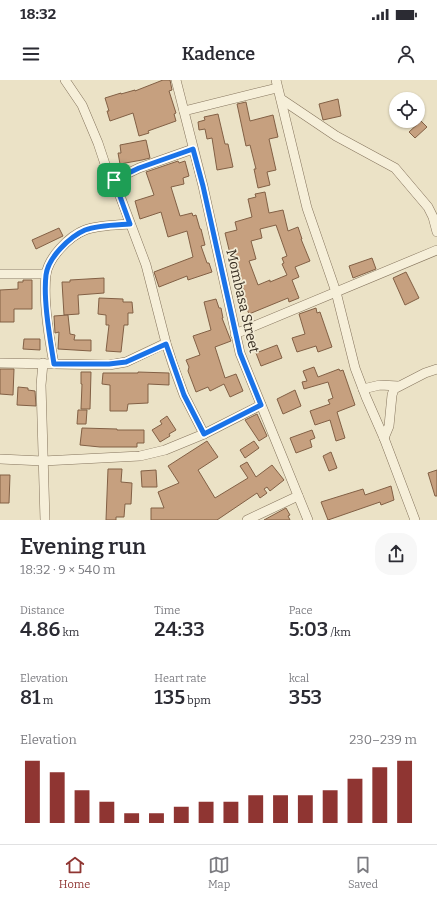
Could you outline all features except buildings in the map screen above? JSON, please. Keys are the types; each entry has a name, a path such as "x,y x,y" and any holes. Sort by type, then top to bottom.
{"street":[{"path":"64,80 82,105 105,164 114,180 146,265 166,344 184,395 204,434"},
{"name":"Mombasa Street","path":"176,80 203,186 240,353 308,520"},
{"path":"184,111 276,84 281,99 307,208 336,292 355,368 384,438 415,520"},
{"path":"281,99 336,136 395,168 428,208 433,217 437,232"},
{"path":"114,180 139,168 193,149"},
{"path":"54,364 48,326 46,274 48,266 60,249 77,234 86,230 130,224"},
{"path":"236,334 437,250"},
{"path":"0,274 46,274"},
{"path":"0,363 109,364 126,362 166,344"},
{"path":"43,363 41,385 45,520"},
{"path":"384,438 390,419 394,389 437,369"},
{"path":"363,389 380,385 398,386"},
{"path":"0,459 43,461 140,456 165,450 204,434 261,405"},
{"path":"248,520 298,496"}],"route":[{"path":"193,149 203,186 240,353 261,405 204,434 184,395 166,344 126,362 109,364 54,364 48,326 46,274 48,266 60,249 77,234 86,230 130,224 114,180 139,168 193,149"}]}
